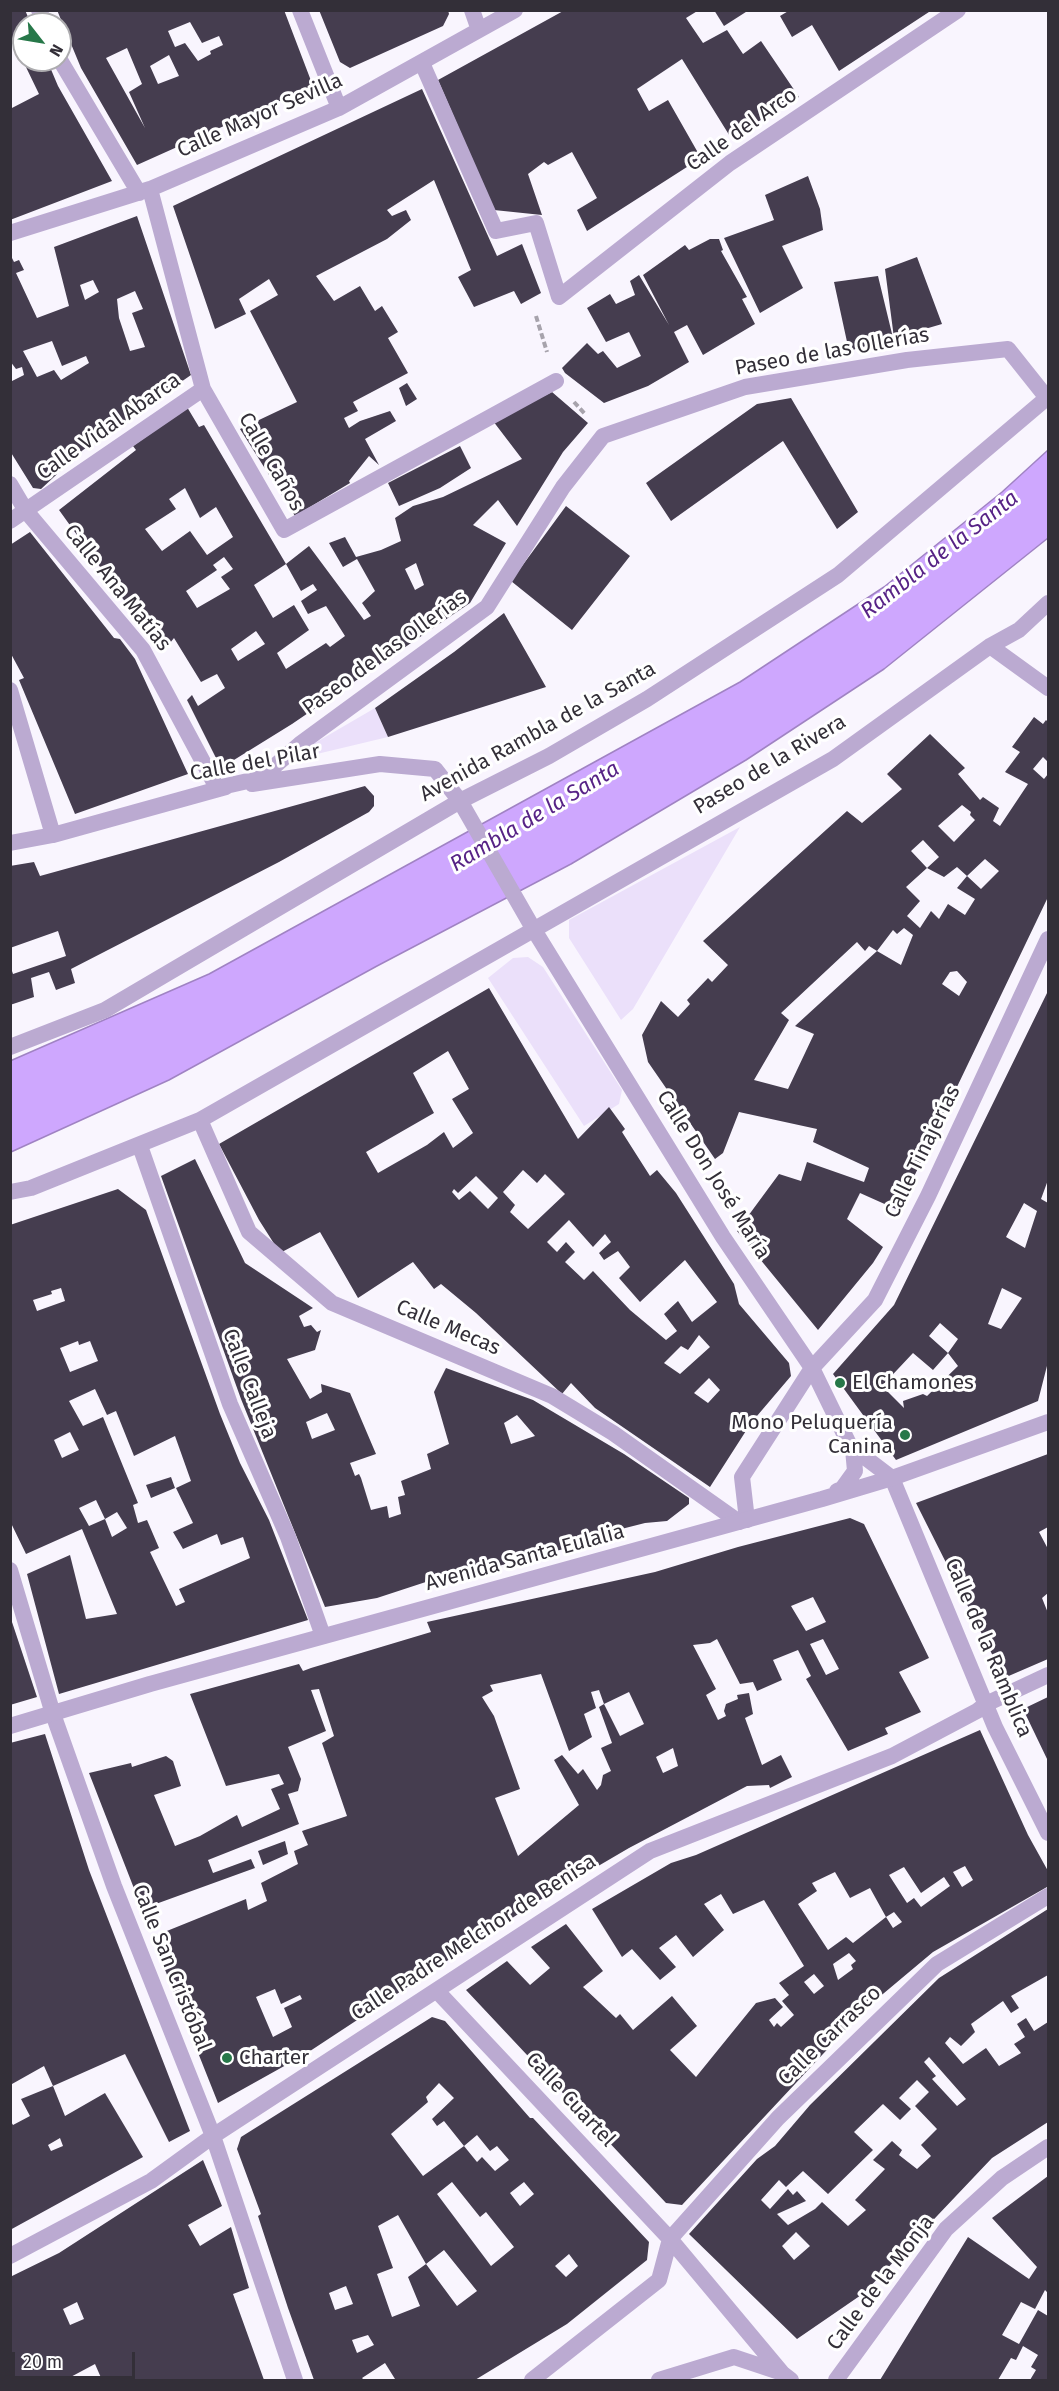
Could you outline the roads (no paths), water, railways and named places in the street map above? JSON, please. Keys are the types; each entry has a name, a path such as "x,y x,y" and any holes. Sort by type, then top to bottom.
{"street":[{"path":"300,10 339,108"},
{"path":"472,10 478,30"},
{"name":"Calle Mayor Sevilla","path":"10,233 145,191 339,108 515,10"},
{"name":"Calle del Arco","path":"422,63 496,231 536,223 559,297 730,163 958,10"},
{"name":"Calle Caños","path":"68,72 145,191 203,389 284,530 475,428 555,381"},
{"name":"Paseo de las Ollerías","path":"217,788 261,778 300,744 487,606 563,487 603,436 745,387 907,360 1008,349 1048,398"},
{"name":"Calle Vidal Abarca","path":"10,521 203,389"},
{"name":"Avenida Rambla de la Santa","path":"10,1047 105,1010 460,801 549,756 647,699 838,575 1048,398"},
{"name":"Calle Ana Matías","path":"10,484 26,511 143,650 217,788"},
{"name":"Paseo de la Rivera","path":"534,930 833,759 990,646 1019,630 1048,603"},
{"path":"990,646 1048,688"},
{"path":"10,690 53,835"},
{"name":"Calle del Pilar","path":"10,843 53,835 217,788 380,764 435,769 460,801 534,930"},
{"path":"10,1192 31,1188 200,1120 534,930"},
{"name":"Calle Don José María","path":"534,930 723,1237 812,1368 852,1448"},
{"name":"Calle Tinajerías","path":"743,1521 742,1477 812,1368 875,1300 928,1196 1048,939"},
{"name":"Calle Mecas","path":"200,1120 249,1232 332,1303 552,1396 613,1433 743,1521"},
{"name":"Calle Calleja","path":"140,1146 230,1404 288,1537 323,1636"},
{"name":"Avenida Santa Eulalia","path":"10,1726 323,1636 822,1499 892,1478 1048,1421"},
{"path":"852,1448 892,1478"},
{"path":"822,1499 842,1489 850,1480 855,1471 852,1448"},
{"name":"Calle de la Ramblica","path":"892,1478 986,1704 1048,1833"},
{"name":"Calle San Cristóbal","path":"10,1570 53,1714 114,1886 213,2136 295,2380"},
{"name":"Calle Padre Melchor de Benisa","path":"10,2256 151,2181 213,2136 650,1851 892,1756 986,1704 1048,1675"},
{"name":"Calle Carrasco","path":"670,2240 778,2118 937,1964 1048,1896"},
{"name":"Calle Cuartel","path":"437,1991 670,2240 786,2377"},
{"name":"Calle de la Monja","path":"836,2380 946,2229 1002,2178 1048,2147"},
{"path":"532,2380 659,2280 670,2240"},
{"path":"659,2380 734,2358 786,2377"}],"water":[{"name":"Rambla de la Santa","path":"1048,450 1048,538 884,669 746,760 571,864 377,966 169,1080 11,1152 10,1061 209,974 740,682 884,587 1002,492"}],"place":[{"name":"El Chamones","path":"840,1383"},
{"name":"Mono Peluquería Canina","path":"905,1435"},
{"name":"Charter","path":"227,2058"}]}
